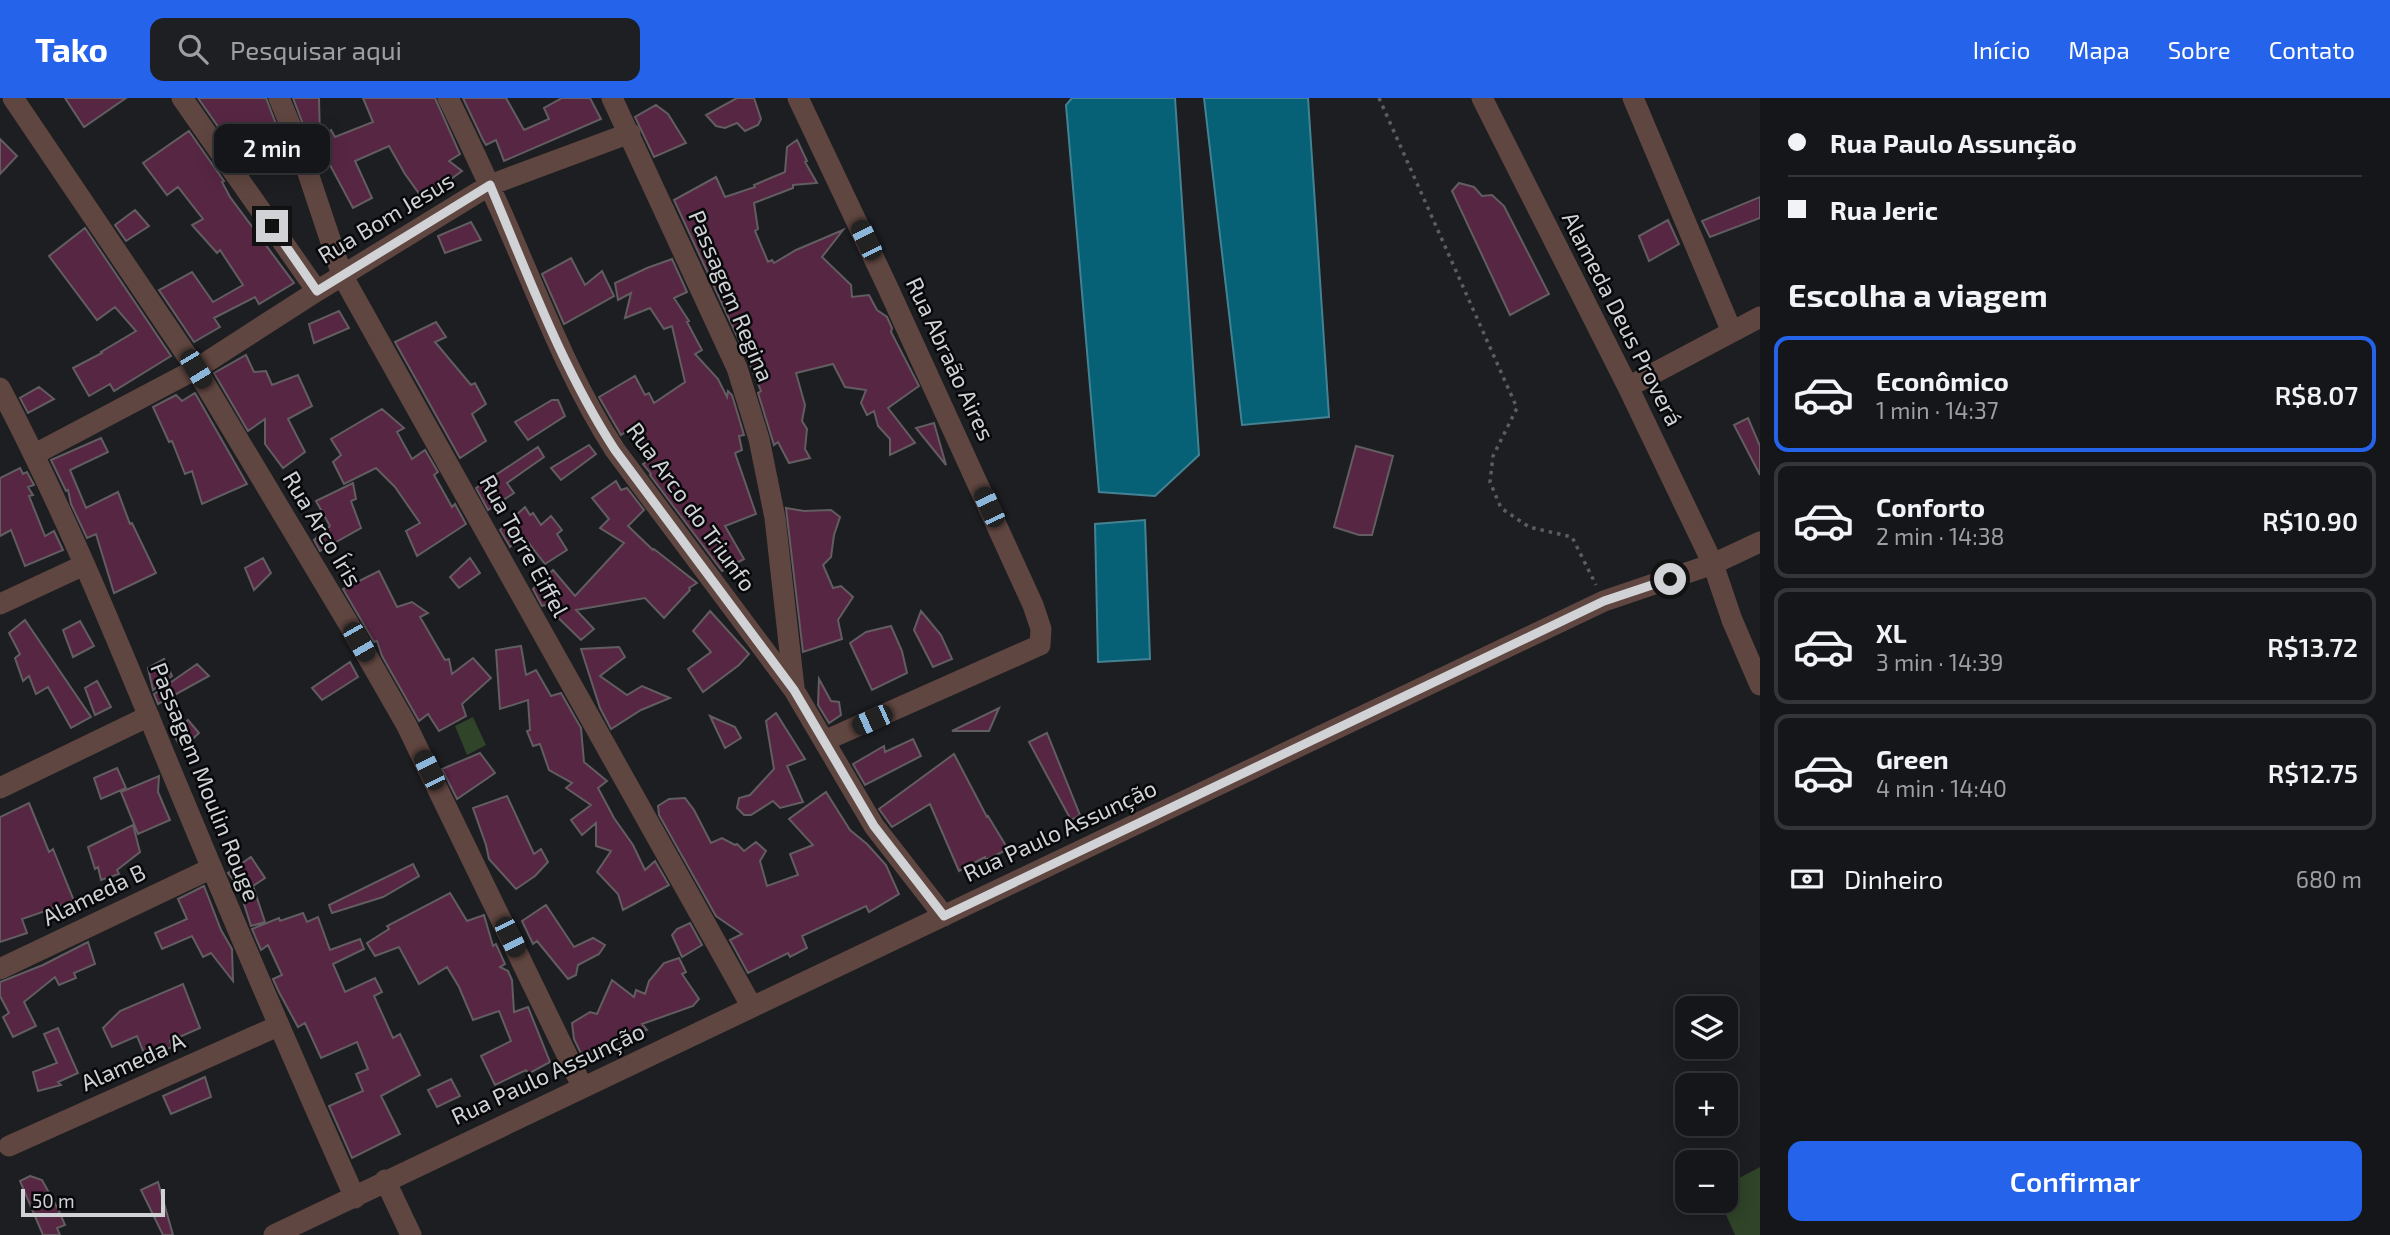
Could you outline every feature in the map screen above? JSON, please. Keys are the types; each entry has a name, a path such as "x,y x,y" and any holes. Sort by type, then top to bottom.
{"street":[{"name":"Rua Arco Íris","path":"13,98 196,369 406,724 582,1086"},
{"path":"182,98 317,291"},
{"name":"Rua Torre Eiffel","path":"279,98 299,146 342,275 752,1007"},
{"name":"Rua Arco do Triunfo","path":"448,98 490,185 570,372 590,411 615,450 794,690 874,826 944,916"},
{"name":"Passagem Regina","path":"612,98 737,368 755,427 775,518 794,690"},
{"name":"Rua Abraão Aires","path":"798,98 888,288 1033,605 1041,629 1040,645 824,741"},
{"name":"Alameda Deus Proverá","path":"1482,98 1628,387 1713,565 1732,620 1760,685"},
{"path":"1633,98 1732,332"},
{"name":"Rua Bom Jesus","path":"35,454 196,369 342,275 427,226 490,185 629,133"},
{"path":"1628,387 1760,317"},
{"name":"Passagem Moulin Rouge","path":"0,388 6,415 35,454 112,625 278,1026 355,1198"},
{"name":"Rua Paulo Assunção","path":"274,1235 314,1226 385,1180 1604,601 1713,565 1760,542"},
{"path":"0,604 84,565"},
{"path":"0,788 149,716"},
{"name":"Alameda B","path":"0,970 212,868"},
{"name":"Alameda A","path":"9,1146 278,1026"},
{"path":"385,1180 411,1235"}],"path":[{"path":"1379,98 1517,408 1493,456 1490,482 1502,509 1530,527 1572,537 1604,601"}],"green space":[{"path":"473,717 486,745 467,755 455,726"},
{"path":"1760,1167 1760,1235 1735,1235 1725,1213 1738,1213 1738,1179"}],"water":[{"path":"1072,98 1175,98 1199,455 1155,496 1099,492 1066,105"},
{"path":"1204,98 1308,98 1329,417 1242,425"},
{"path":"1145,520 1150,659 1098,662 1095,524"}],"building":[{"path":"65,98 126,98 84,127"},
{"path":"198,98 266,98 281,137 245,165"},
{"path":"293,98 319,98 320,139 331,130 335,137 373,122 363,98 435,98 460,154 449,161 462,171 423,199 389,146 355,161 372,198 353,208 330,165 320,169"},
{"path":"463,98 506,98 524,130 549,119 544,108 562,98 590,98 601,119 504,161 496,140 486,145"},
{"path":"737,98 754,98 761,119 758,125 745,131 737,123 725,128 716,126 706,115"},
{"path":"656,105 668,114 686,143 654,157 635,117"},
{"path":"189,131 224,181 222,182 230,197 294,283 259,304 255,297 214,318 220,327 194,342 159,290 192,272 213,302 243,285 220,250 217,253 192,225 203,219 178,187 167,195 143,163"},
{"path":"0,139 17,156 0,174"},
{"path":"797,140 817,183 793,185 793,188 754,203 758,229 755,231 768,262 772,260 774,263 796,250 843,230 822,257 851,285 852,297 869,295 877,310 887,317 891,332 919,386 888,408 915,443 890,455 890,439 878,426 874,411 867,415 861,403 866,390 845,387 833,364 796,373 805,405 802,421 807,429 805,449 810,458 789,463 778,442 774,445 758,393 761,391 674,200 716,177 725,197 755,187 754,185 785,172 787,147"},
{"path":"1459,183 1474,187 1482,196 1492,195 1504,206 1549,294 1510,315 1452,191"},
{"path":"1760,197 1760,218 1710,237 1702,221"},
{"path":"135,210 149,226 126,241 115,225"},
{"path":"1668,220 1679,244 1649,261 1639,236"},
{"path":"471,222 481,240 445,253 438,236"},
{"path":"85,228 171,356 114,391 110,384 89,396 73,368 136,331 115,307 97,320 49,256"},
{"path":"571,258 585,285 602,271 614,296 564,324 542,274"},
{"path":"672,259 687,292 674,298 689,321 687,322 702,350 695,354 718,379 727,397 728,391 732,395 744,435 739,436 742,450 735,453 756,514 725,526 744,559 722,571 643,464 651,459 634,426 621,435 599,397 635,376 645,395 649,393 654,403 685,382 672,326 664,329 650,308 625,318 631,293 618,300 615,283"},
{"path":"339,311 349,328 314,343 309,324"},
{"path":"436,322 446,337 435,342 471,385 475,383 486,404 472,414 486,441 460,458 395,342"},
{"path":"246,355 254,372 266,371 272,385 298,375 312,406 288,419 305,452 283,468 265,444 265,419 248,431 214,373"},
{"path":"39,387 54,399 28,413 20,398"},
{"path":"195,393 247,484 202,504 192,471 185,474 172,441 169,442 153,407 176,395 182,401"},
{"path":"552,400 558,400 565,416 528,440 515,422"},
{"path":"382,409 404,428 397,432 412,459 425,450 438,472 434,475 452,507 455,504 466,524 417,556 406,531 420,523 395,487 376,468 344,484 333,462 341,455 331,439"},
{"path":"1748,418 1760,446 1760,475 1734,425"},
{"path":"934,423 946,465 916,428"},
{"path":"101,438 108,452 70,470 86,508 118,492 130,524 132,523 156,573 114,593 96,534 87,538 71,504 68,490 66,491 51,460"},
{"path":"589,445 596,454 561,480 551,468"},
{"path":"1356,446 1393,456 1372,535 1359,535 1334,527"},
{"path":"538,447 544,457 507,483 514,493 488,510 476,488"},
{"path":"20,468 23,474 27,472 34,485 28,487 33,495 29,496 45,536 54,531 63,550 25,566 11,530 0,536 0,478"},
{"path":"616,481 621,490 627,488 644,510 628,526 653,550 697,583 689,588 664,618 645,598 576,610 594,629 581,640 545,605 542,606 533,589 553,570 575,596 624,543 600,528 609,519 592,498"},
{"path":"353,483 356,499 351,501 361,528 320,551 314,540 330,526 316,501"},
{"path":"525,507 541,525 551,516 562,530 557,534 567,550 545,564 523,536 510,547 500,530"},
{"path":"786,508 804,511 831,510 840,517 831,557 823,565 833,588 841,586 853,597 838,620 842,639 803,652"},
{"path":"263,558 271,573 254,590 245,568"},
{"path":"470,558 480,573 459,588 450,577"},
{"path":"379,571 397,607 412,602 428,613 420,617 445,660 449,659 452,674 473,658 491,678 462,704 466,716 439,731 428,714 419,721 382,656 377,641 374,642 343,589"},
{"path":"710,611 749,654 739,665 703,692 688,669 711,652 693,631"},
{"path":"921,611 941,635 952,659 933,667 914,630"},
{"path":"25,620 91,717 71,728 48,687 36,694 29,676 23,681 15,658 20,654 9,633"},
{"path":"80,621 94,646 73,657 63,630"},
{"path":"891,626 902,651 907,673 872,690 850,643 866,632"},
{"path":"521,646 526,675 536,670 551,696 561,693 581,728 584,762 607,781 598,788 645,870 655,861 669,885 623,910 618,894 597,872 611,851 596,846 596,823 582,835 571,820 591,805 566,788 572,783 549,770 540,744 533,746 527,731 530,730 528,700 500,709 496,650"},
{"path":"619,647 625,657 600,676 627,695 642,686 670,698 641,710 611,729 600,708 581,649"},
{"path":"164,659 172,676 153,690 148,668"},
{"path":"350,662 358,677 322,700 312,688"},
{"path":"197,664 209,676 158,704 154,694"},
{"path":"819,679 831,701 839,702 841,715 829,723 818,705"},
{"path":"97,681 111,707 95,715 85,688"},
{"path":"999,708 989,731 952,731"},
{"path":"776,713 805,759 787,766 803,802 780,808 773,801 751,815 744,815 737,808 739,798 750,795 774,769 766,721"},
{"path":"710,716 735,727 741,738 725,748"},
{"path":"188,720 199,733 182,749 173,734"},
{"path":"1047,733 1080,815 1071,820 1029,742"},
{"path":"913,739 921,756 865,785 853,764 884,746 885,752"},
{"path":"480,753 495,773 457,799 442,769"},
{"path":"954,754 987,817 1008,849 986,860 985,857 959,871 930,804 892,827 879,809"},
{"path":"117,768 126,788 101,799 94,778"},
{"path":"159,776 158,792 170,820 138,834 121,792"},
{"path":"826,792 850,830 886,865 899,894 869,912 866,906 802,936 807,948 790,957 788,953 748,973 730,940 742,934 716,916 659,815 658,806 669,799 685,798 711,843 722,838 737,844 744,851 756,842 766,851 760,861 767,886 798,875 790,854 813,845 789,819"},
{"path":"507,796 534,854 541,849 548,862 535,876 516,889 489,859 473,808"},
{"path":"29,803 49,852 53,849 74,901 22,919 27,933 0,942 0,817"},
{"path":"133,825 140,852 117,870 119,874 101,880 88,847"},
{"path":"251,857 265,878 253,886 265,922 251,926 239,888 228,873"},
{"path":"413,864 419,876 383,897 332,913 329,905"},
{"path":"204,886 221,930 232,949 233,981 211,953 203,957 192,936 162,949 155,933 187,919 178,899"},
{"path":"450,893 467,921 484,915 493,946 496,944 505,964 500,967 508,971 512,980 514,1012 528,1007 550,1062 528,1074 526,1070 495,1085 481,1056 511,1041 499,1011 473,1020 447,967 419,984 399,947 375,956 367,943 389,929 387,926"},
{"path":"546,905 574,947 593,938 605,945 599,954 578,965 576,975 568,979 537,941 533,944 522,921"},
{"path":"303,913 307,922 318,917 330,950 360,939 364,949 333,964 345,992 375,978 382,992 374,996 393,1038 400,1034 420,1075 381,1096 400,1134 352,1158 329,1106 363,1091 356,1074 368,1069 357,1042 321,1058 305,1023 298,1027 279,992 273,979 282,975 268,945 261,950 252,929 279,918 280,921"},
{"path":"690,923 702,945 682,957 672,935 677,929"},
{"path":"88,942 95,964 74,973 76,978 59,985 55,977 24,1002 36,1026 13,1037 3,1017 9,1013 0,996 0,982 43,965"},
{"path":"679,958 686,972 682,974 699,999 693,1006 642,1024 647,1030 611,1040 613,1043 592,1053 585,1062 574,1039 572,1023 590,1012 597,1014 612,980 634,997 636,990 645,994 649,981 664,963"},
{"path":"183,984 200,1028 170,1041 172,1047 146,1058 137,1036 112,1047 103,1028 120,1011"},
{"path":"58,1028 78,1073 58,1082 61,1085 38,1091 33,1072 57,1063 44,1034"},
{"path":"205,1077 211,1097 171,1114 163,1096"},
{"path":"451,1079 460,1096 437,1107 428,1090"},
{"path":"30,1176 42,1180 59,1211 65,1225 57,1228 60,1235 43,1235 20,1181"},
{"path":"158,1182 173,1235 163,1235 141,1190"}],"route":[{"path":"272,226 317,291 490,185 570,372 590,411 615,450 794,690 874,826 944,916 1604,601 1670,579"}]}
